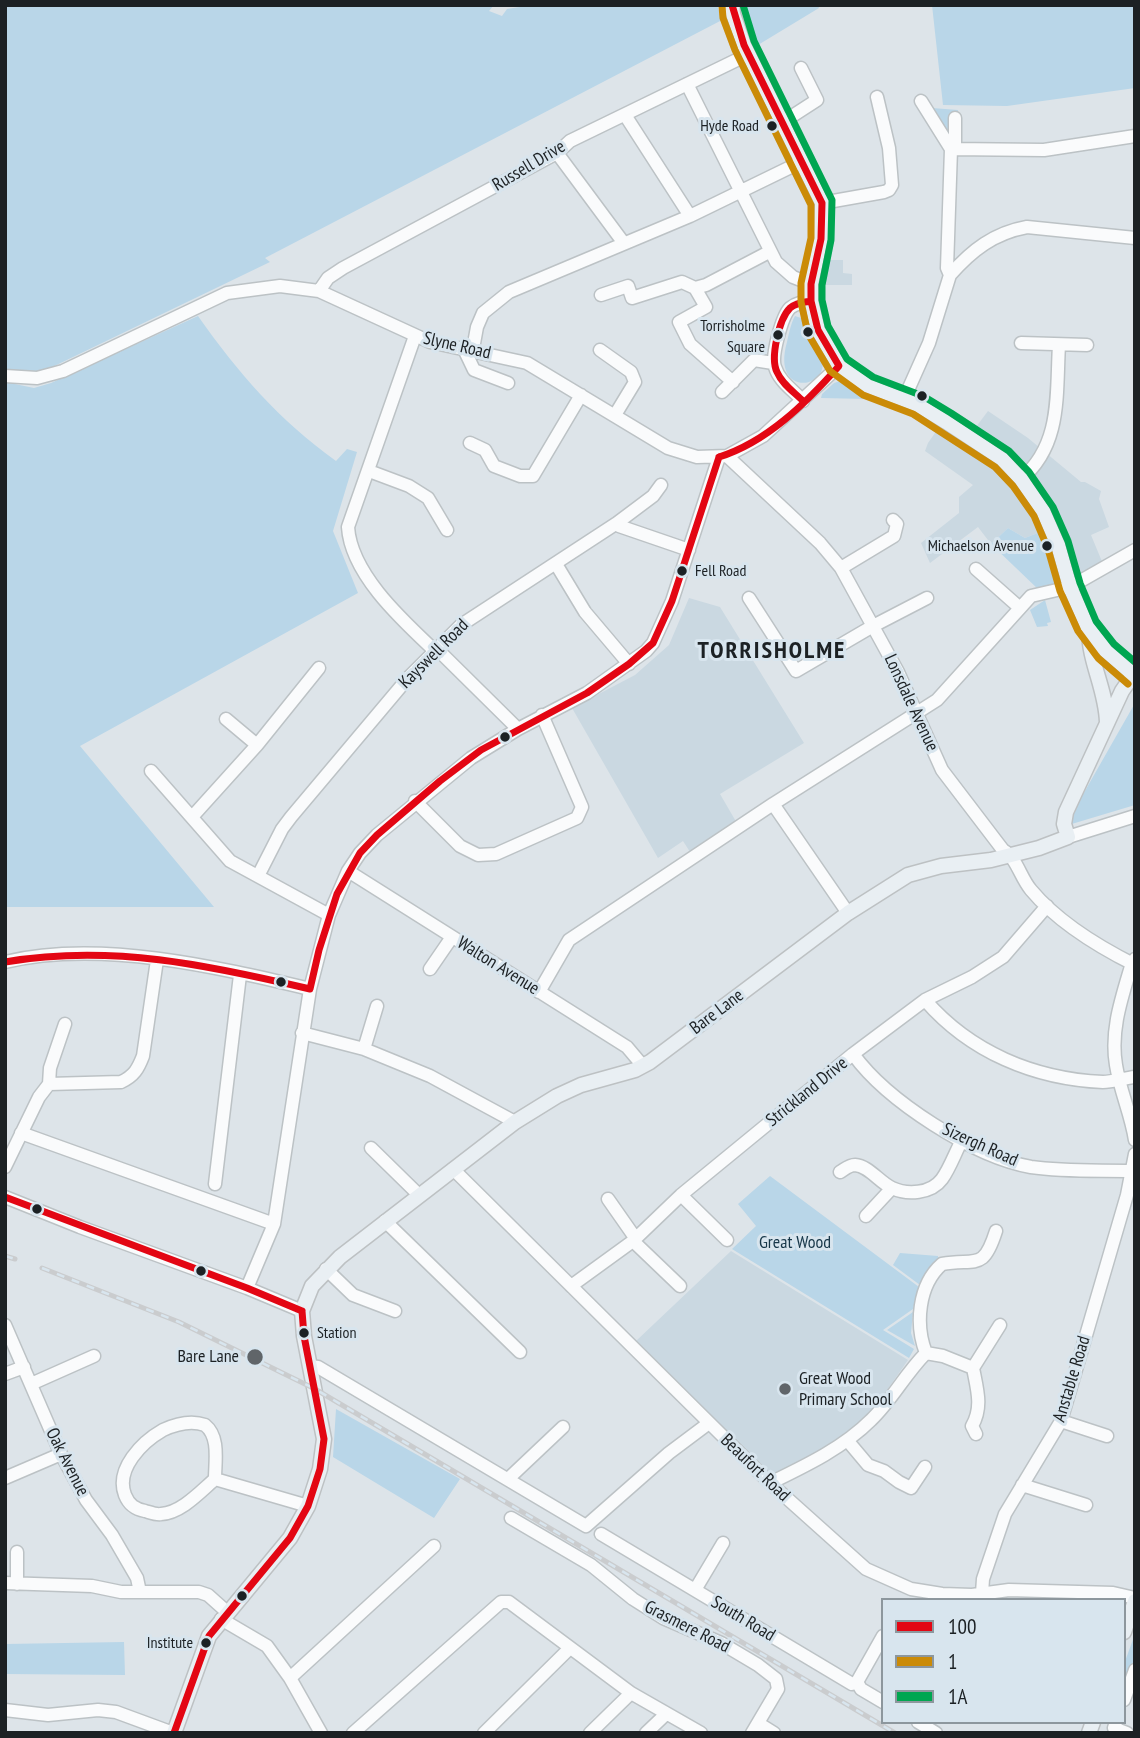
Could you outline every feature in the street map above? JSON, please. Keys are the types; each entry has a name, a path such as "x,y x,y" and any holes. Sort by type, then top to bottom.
{"main road":[{"path":"732,5 749,54 822,203 821,239 811,284 811,301 818,330 839,366 868,386 904,399 981,443 1021,479 1046,519 1058,545 1070,587 1089,630 1106,651 1134,676 1122,691 1064,818 1069,837"},
{"path":"1089,630 1089,650 1102,684 1107,723"},
{"name":"Bare Lane","path":"302,1311 312,1286 326,1269 515,1122 580,1085 643,1066 848,913 908,875 923,869 991,860 1069,837"},
{"path":"173,1733 205,1643 224,1616 270,1565 290,1538 308,1506 320,1469 324,1438 304,1335 302,1311"},
{"path":"1126,1626 1135,1600"}],"street":[{"name":"Russell Drive","path":"319,291 328,278 343,268 557,153 570,141 749,54"},
{"path":"782,122 817,100 801,68"},
{"path":"687,83 769,251 787,273 811,284"},
{"path":"822,203 884,192 892,185 889,148 877,97"},
{"path":"921,101 953,149"},
{"path":"625,115 690,216"},
{"path":"950,275 947,268 955,118"},
{"path":"953,149 1044,150 1135,136"},
{"path":"557,153 624,242"},
{"path":"508,383 474,370 468,348 473,342 483,313 509,292 690,216 802,162"},
{"path":"904,399 929,343 950,275 978,246 1010,230 1027,227 1135,238"},
{"path":"601,295 628,286 632,298 682,282 700,286 769,251"},
{"name":"Slyne Road","path":"5,376 37,378 63,370 227,293 280,286 319,291 415,337 527,363 676,451 697,457 723,456"},
{"path":"700,286 706,307 679,322 690,344 733,382"},
{"path":"803,401 779,377 773,363 787,312 796,304 811,301"},
{"path":"415,337 348,527 349,540 381,598 518,729"},
{"path":"1021,342 1087,345"},
{"path":"1021,479 1041,457 1051,437 1059,345"},
{"path":"600,350 631,372 635,382 615,415"},
{"path":"722,392 754,360 773,363"},
{"path":"247,1288 274,1224 310,989 329,915 348,871 377,835 415,801 481,750 587,692 629,664 653,643 672,601 723,456 763,436 839,366"},
{"path":"470,443 485,450 494,466 520,476 533,476 581,395"},
{"name":"Lonsdale Avenue","path":"723,456 820,543 841,568 898,672 942,770 996,842 1012,855 1022,877 1047,906 1079,931 1134,962"},
{"path":"369,471 409,486 428,498 447,530"},
{"name":"Kayswell Road","path":"258,876 291,817 408,678 470,617 617,523 653,496 661,485"},
{"path":"841,568 894,536 897,524 893,520"},
{"path":"617,523 689,550"},
{"path":"539,992 569,940 773,804 937,700 1031,596 1070,587 1134,549"},
{"path":"555,564 585,612 629,664"},
{"path":"976,569 1020,608"},
{"path":"749,598 796,671 927,598"},
{"path":"192,817 257,745 319,668"},
{"path":"415,801 460,846 478,855 496,854 578,818 582,807 542,716"},
{"path":"226,719 257,745"},
{"path":"151,771 230,860 329,915"},
{"path":"773,804 848,913"},
{"path":"1069,837 1135,816"},
{"name":"Walton Avenue","path":"348,871 626,1047 643,1066"},
{"name":"Strickland Drive","path":"571,1286 635,1240 681,1195 853,1054 925,1000 1003,957 1047,906"},
{"path":"430,969 452,937"},
{"path":"5,962 89,952 157,960 310,989"},
{"path":"5,1167 43,1089 49,1084 121,1082 131,1077 138,1069 143,1056 157,960"},
{"path":"1134,962 1113,1036 1119,1079 1132,1117 1135,1140"},
{"path":"215,1184 240,975"},
{"path":"925,1000 975,1045 1018,1066 1056,1076 1105,1082 1135,1077"},
{"path":"365,1049 377,1006"},
{"path":"49,1084 50,1068 65,1024"},
{"path":"302,1033 365,1049 430,1076 515,1122"},
{"name":"Sizergh Road","path":"853,1054 886,1091 918,1114 962,1140 1000,1158 1059,1170 1133,1171"},
{"path":"21,1133 274,1224"},
{"path":"840,1172 850,1165 858,1165 892,1188 909,1192 932,1188 941,1180 962,1140"},
{"path":"371,1148 419,1195"},
{"name":"Anstable Road","path":"975,1596 1005,1514 1061,1421 1133,1171 1135,1154"},
{"name":"Beaufort Road","path":"453,1169 770,1483 866,1569 907,1595 975,1596 1009,1590 1112,1596"},
{"path":"866,1216 892,1188"},
{"path":"681,1195 727,1240"},
{"path":"5,1197 302,1311"},
{"path":"608,1199 635,1240 680,1286"},
{"path":"385,1221 520,1352"},
{"path":"926,1353 919,1335 921,1304 930,1279 942,1264 973,1263 994,1256 996,1231"},
{"path":"326,1269 353,1295 395,1311"},
{"name":"Oak Avenue","path":"5,1325 61,1454 86,1500 112,1535 137,1578 140,1592"},
{"path":"971,1428 978,1416 979,1406 973,1368 1000,1325"},
{"path":"926,1353 943,1356 973,1368"},
{"path":"770,1483 847,1440 870,1422 926,1353"},
{"path":"31,1384 94,1356"},
{"path":"310,1366 318,1367 586,1526 709,1423"},
{"path":"5,1374 24,1367"},
{"path":"1061,1421 1107,1436"},
{"path":"189,1422 205,1424 214,1436 215,1479 189,1501 161,1514 136,1509 129,1504 124,1493 123,1480 130,1461 139,1448 155,1434 189,1422"},
{"path":"508,1479 564,1427"},
{"path":"847,1440 868,1465 884,1471 911,1488 925,1467"},
{"path":"5,1478 61,1454"},
{"path":"215,1479 308,1506"},
{"path":"1022,1485 1086,1505"},
{"name":"Grasmere Road","path":"511,1518 591,1565 633,1599 663,1618 721,1643 776,1679 778,1689 755,1728"},
{"name":"South Road","path":"601,1534 852,1684 857,1682 861,1689 881,1701"},
{"path":"695,1590 723,1543"},
{"path":"290,1678 434,1546"},
{"path":"17,1552 11,1583 92,1586 121,1592 199,1592 208,1595 224,1616 267,1646 290,1678 321,1733"},
{"path":"353,1733 500,1602 509,1602 631,1693 701,1733"},
{"path":"857,1682 881,1640"},
{"path":"484,1733 570,1648"},
{"path":"1126,1695 1135,1671"},
{"path":"590,1733 631,1693"},
{"path":"5,1710 48,1715 97,1710 116,1712 173,1733"},
{"path":"646,1733 666,1714"},
{"path":"1115,1724 1114,1728 1127,1733"},
{"path":"755,1728 774,1733"}],"shaded area":[{"path":"826,260 843,260 843,273 852,274 852,285 821,285"},
{"path":"988,411 1028,438 1081,482 1101,491 1099,499 1109,527 1091,535 1103,564 1077,576 1052,516 1045,530 1025,538 1008,528 991,544 978,527 930,563 921,543 959,513 959,497 973,485 925,451 928,443 944,420 970,435"},
{"path":"689,598 720,607 804,743 720,794 738,825 692,855 683,841 658,858 572,708 635,675 669,645"},
{"name":"Great Wood Primary School","path":"731,1251 908,1360 867,1419 826,1451 773,1482 636,1341"}],"green space":[{"path":"5,5 494,5 489,11 502,16 507,9 532,5 717,5 722,20 265,258 270,262 34,374 5,371"},
{"path":"818,5 819,8 753,48 742,7"},
{"path":"932,5 1135,5 1135,88 1007,106 943,105"},
{"path":"932,108 958,110 953,142"},
{"path":"198,316 244,376 296,429 336,461 347,449 357,452 333,531 358,593 80,746 214,907 5,907 5,382 34,388 51,383"},
{"path":"795,316 804,319 822,359 822,369 818,377 810,382 793,380 787,372 784,360"},
{"path":"840,381 868,399 821,398 834,383"},
{"path":"1008,528 1025,538 1045,530 1064,579 1039,590 991,544"},
{"path":"1045,600 1051,622 1047,623 1048,626 1037,627 1030,610"},
{"path":"1135,703 1135,805 1065,826"},
{"name":"Great Wood","path":"770,1176 919,1287 913,1309 883,1330 914,1349 909,1358 732,1249 756,1226 738,1204"},
{"path":"900,1253 938,1256 938,1260 920,1285 893,1265"},
{"path":"913,1312 911,1333 915,1346 887,1330"},
{"path":"336,1409 460,1479 434,1518 333,1457"},
{"path":"1135,1634 1135,1657 1126,1682 1126,1659"},
{"path":"124,1642 125,1675 5,1674 5,1644"}],"railway":[{"path":"5,1256 15,1259"},
{"path":"42,1268 179,1322 315,1389 895,1733"}],"transit line":[{"name":"100","path":"719,457 753,442 785,420 839,366 818,330 811,301 811,284 821,239 822,203 744,45 732,5"},
{"name":"1A","path":"743,5 754,41 832,200 831,240 822,285 822,300 828,326 847,359 873,377 923,396 951,413 1009,451 1029,472 1053,507 1096,621 1114,644 1135,662"},
{"name":"1","path":"722,6 723,18 735,50 811,205 811,238 801,283 801,302 808,334 830,371 863,395 913,414 995,467 1013,486 1034,516 1048,549 1060,591 1078,631 1098,658 1128,684"},
{"name":"100","path":"803,401 779,376 775,366 775,348 786,313 797,304 811,301"},
{"name":"100","path":"310,989 337,894 360,853 377,835 481,750 587,693 629,664 653,643 672,601 719,457"},
{"name":"100","path":"5,962 44,957 121,956 197,965 310,989"},
{"name":"100","path":"5,1197 302,1311"},
{"name":"100","path":"174,1733 209,1636 290,1538 308,1506 320,1469 324,1439 304,1336 302,1311"}],"place":[{"name":"Hyde Road","path":"772,126"},
{"name":"Torrisholme Square","path":"778,335"},
{"name":"Michaelson Avenue","path":"1047,546"},
{"name":"Fell Road","path":"682,571"},
{"name":"Station","path":"304,1333"},
{"name":"Bare Lane","path":"255,1357"},
{"name":"Great Wood Primary School","path":"785,1389"},
{"name":"Institute","path":"206,1643"}],"district":[{"name":"TORRISHOLME","path":"772,651"}]}
